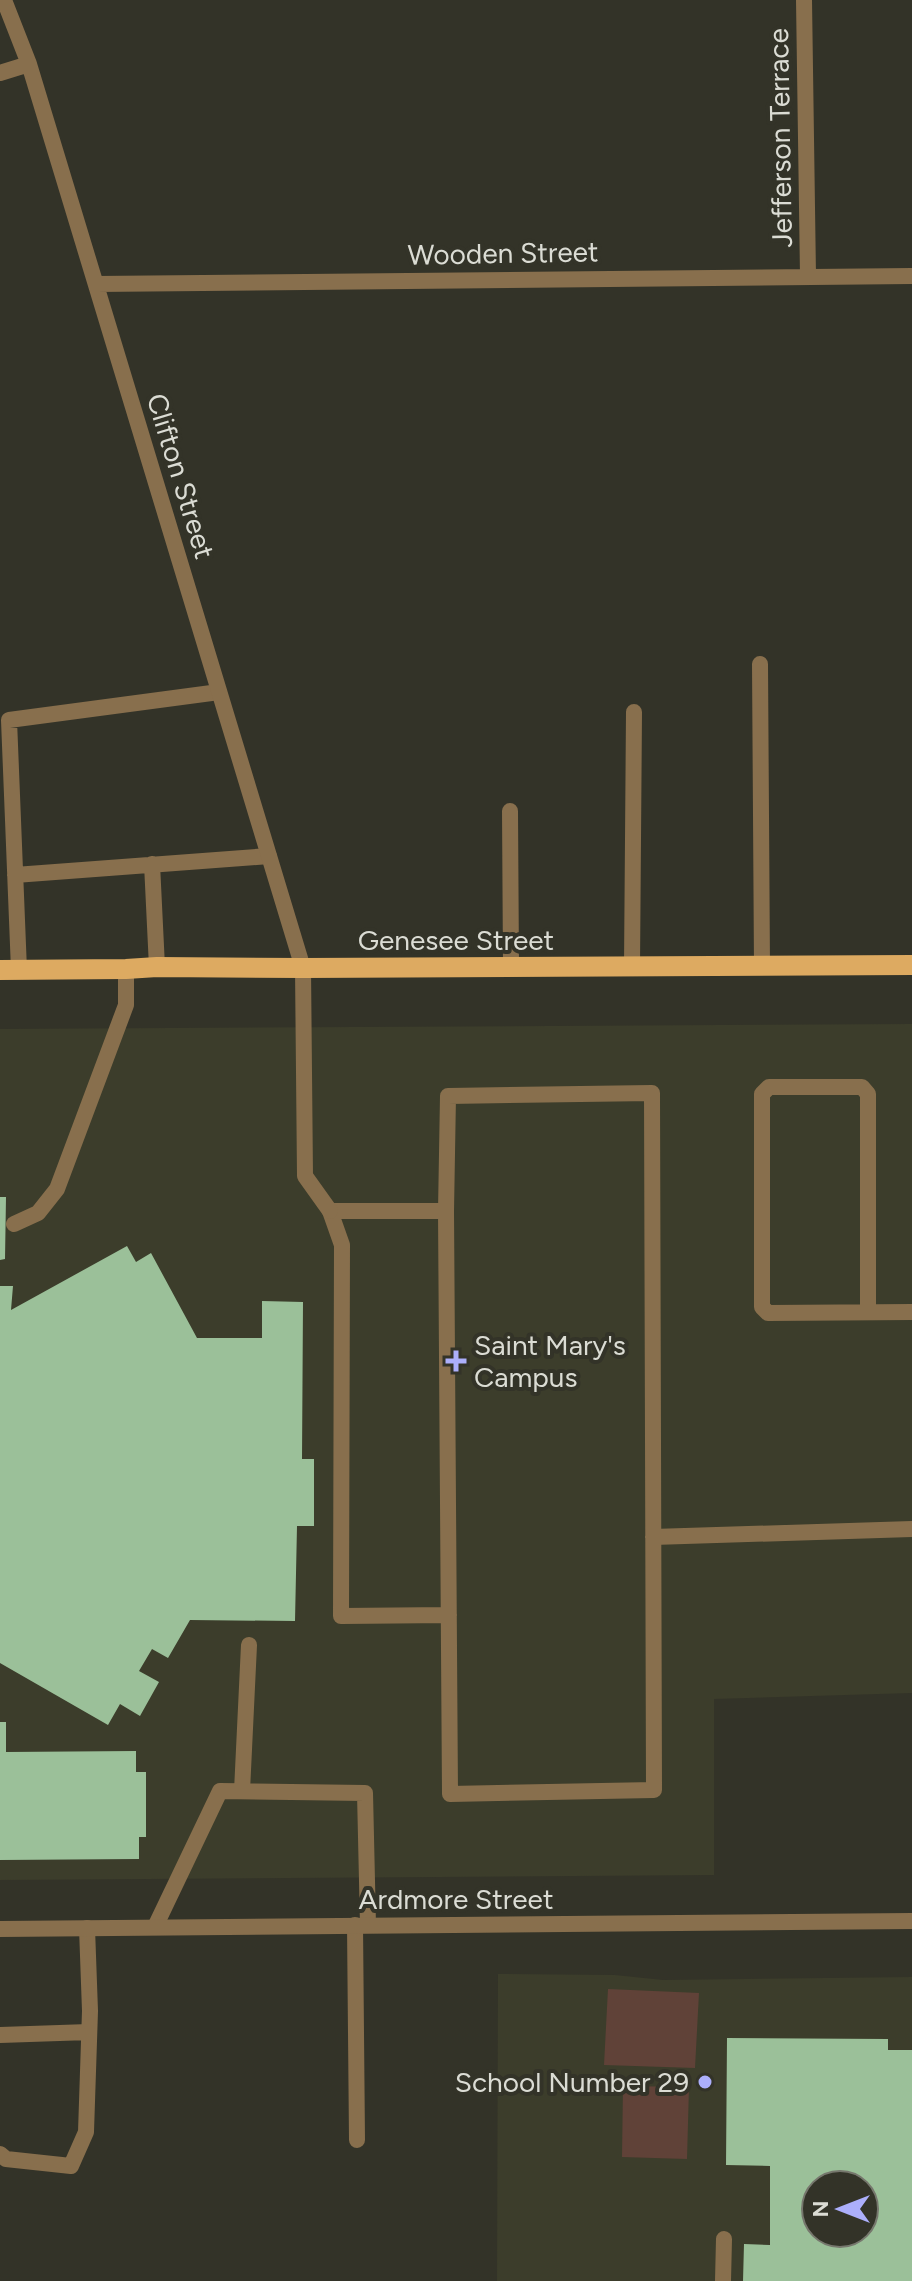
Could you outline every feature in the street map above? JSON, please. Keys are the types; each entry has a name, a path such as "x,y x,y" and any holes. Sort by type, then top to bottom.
{"main road":[{"name":"Genesee Street","path":"10,970 912,965"}],"street":[{"name":"Clifton Street","path":"4,0 29,64 303,968 305,1176 330,1211 342,1245 341,1616 449,1615"},
{"name":"Jefferson Terrace","path":"804,0 808,276"},
{"path":"0,73 29,64"},
{"name":"Wooden Street","path":"96,284 912,276"},
{"path":"760,664 762,966"},
{"path":"10,970 15,875 9,720 219,692"},
{"path":"632,966 634,712"},
{"path":"510,811 511,967"},
{"path":"15,875 269,856"},
{"path":"152,864 157,967"},
{"path":"14,1224 38,1213 57,1189 126,1005 126,969"},
{"path":"868,1312 868,1094 862,1087 769,1087 762,1094 762,1307 768,1313 912,1312"},
{"path":"652,1093 654,1790 450,1794 446,1211 448,1096 652,1093"},
{"path":"330,1211 446,1211"},
{"path":"653,1537 912,1529"},
{"path":"242,1791 249,1645"},
{"path":"155,1927 220,1791 365,1793 357,2140"},
{"name":"Ardmore Street","path":"0,1929 912,1921"},
{"path":"0,2154 6,2159 71,2166 86,2132 89,2032 87,1928"},
{"path":"0,2035 89,2032"},
{"path":"723,2281 724,2239"}],"shaded area":[{"name":"Saint Mary's Campus","path":"912,1024 912,1693 714,1699 714,1875 0,1880 0,1029"},
{"name":"School Number 29","path":"498,1974 615,1975 663,1980 912,1977 912,2281 497,2281"},
{"path":"608,1989 699,1993 695,2068 604,2065"},
{"path":"623,2086 689,2087 687,2159 622,2157"}],"building":[{"path":"0,1197 6,1197 5,1259 0,1260"},
{"path":"127,1246 136,1262 151,1253 197,1338 262,1338 262,1301 303,1302 302,1459 314,1459 314,1526 297,1526 295,1621 190,1620 168,1658 152,1649 139,1671 159,1682 140,1716 120,1704 108,1725 0,1663 0,1286 13,1286 11,1310"},
{"path":"0,1722 6,1722 6,1752 136,1751 136,1772 146,1772 146,1837 139,1837 139,1859 0,1860"},
{"path":"727,2038 888,2039 888,2050 912,2050 912,2281 743,2281 744,2244 770,2245 770,2166 726,2165"}],"place":[{"name":"Saint Mary's Campus","path":"456,1361"},
{"name":"School Number 29","path":"705,2082"}]}
